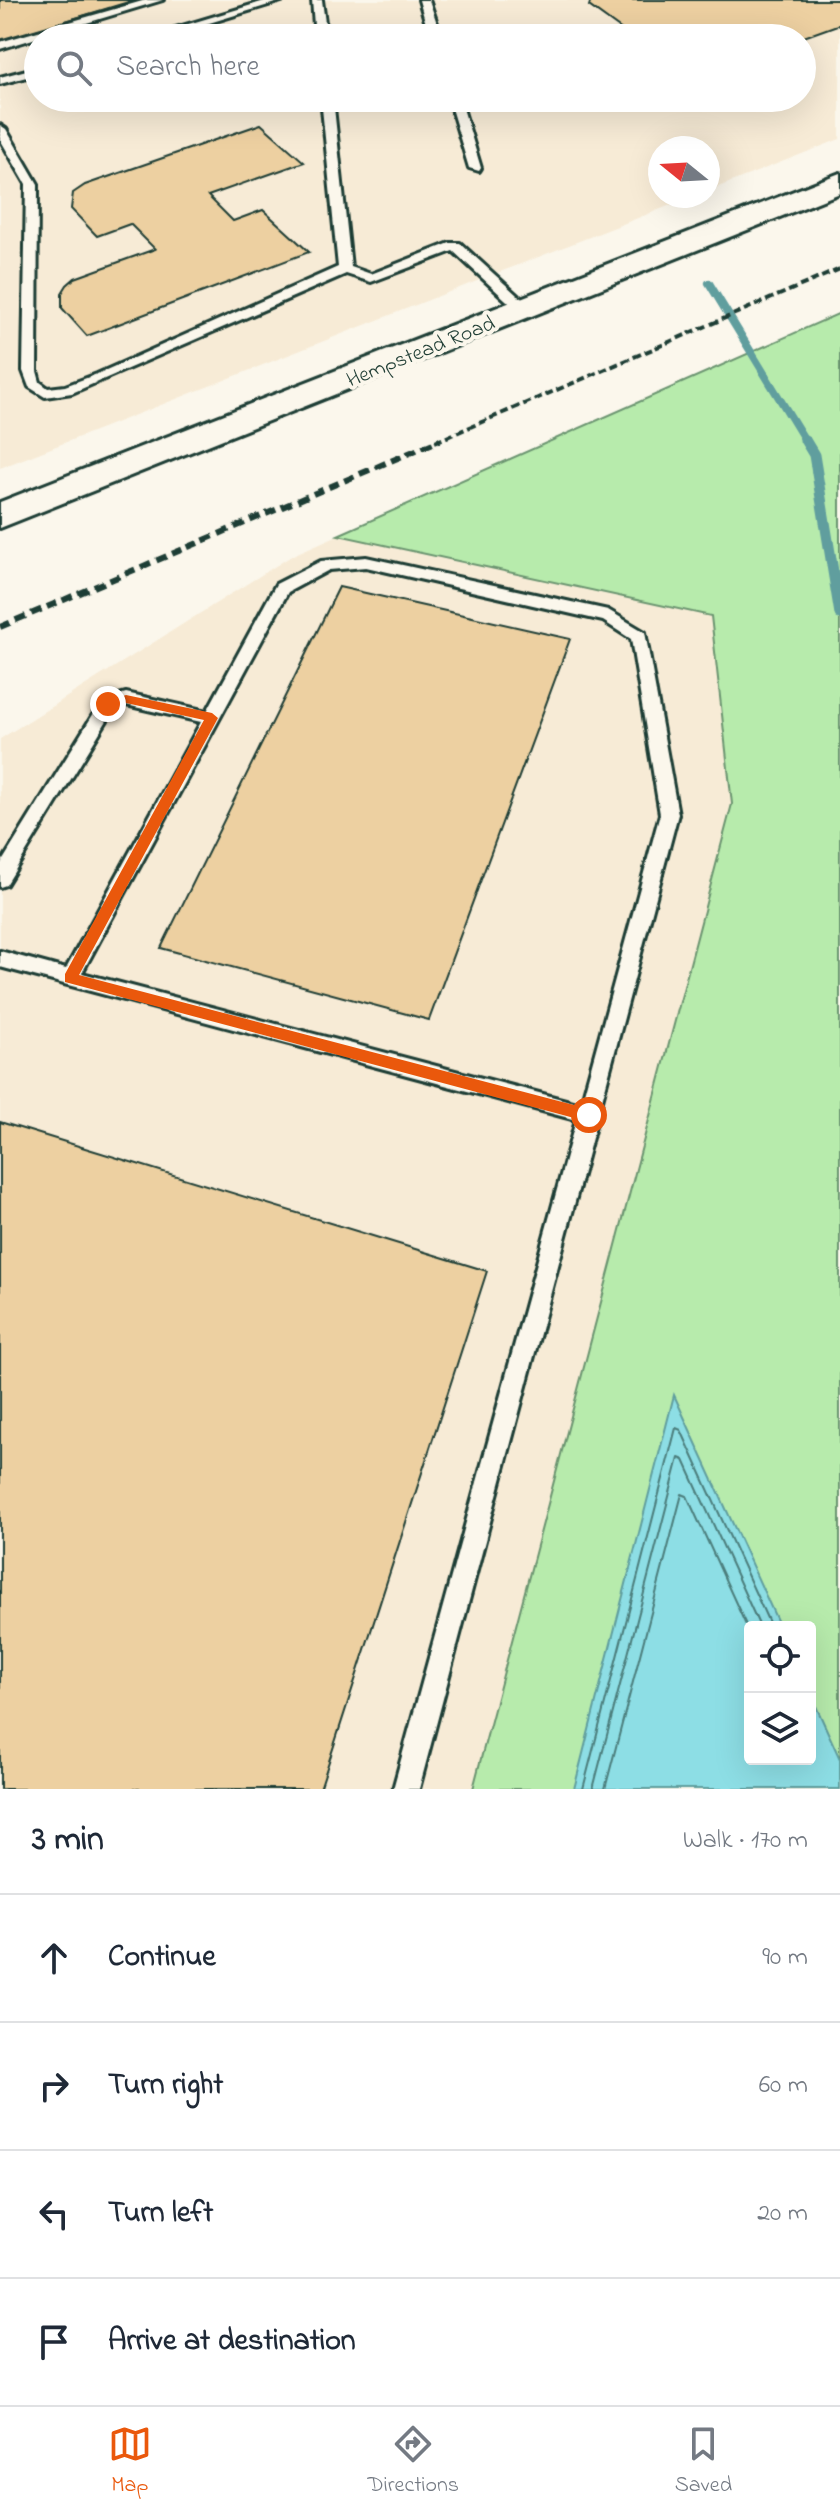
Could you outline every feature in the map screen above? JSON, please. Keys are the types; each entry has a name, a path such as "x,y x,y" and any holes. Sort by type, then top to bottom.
{"main road":[{"name":"Hempstead Road","path":"8,510 840,182"}],"lane":[{"path":"76,24 158,0"},
{"path":"197,24 280,0"},
{"path":"317,0 320,24"},
{"path":"424,0 432,24"},
{"path":"0,46 24,39"},
{"path":"0,81 24,74"},
{"path":"328,112 345,269"},
{"path":"458,112 475,168"},
{"path":"0,129 32,184 30,371 34,384 45,393 67,390 102,377 345,269 371,278 455,246 524,309"},
{"path":"70,978 282,588 326,565 366,562 608,616 639,636 669,814 406,1789"},
{"path":"0,880 108,704 126,699 212,718"},
{"path":"0,959 589,1115"}],"shaded area":[{"path":"0,0 840,0 840,139 720,186 720,136 648,136 648,208 663,208 0,468"},
{"path":"840,313 840,1789 0,1789 0,739 293,555"}],"green space":[{"path":"840,313 840,1789 473,1789 732,804 711,616 338,535"}],"water":[{"path":"674,1395 777,1621 744,1621 744,1765 816,1765 816,1706 840,1759 840,1789 574,1789"}],"building":[{"path":"0,0 135,0 56,24 24,24 24,34 0,41"},
{"path":"591,0 840,0 840,24 816,33 816,24 614,24 589,6"},
{"path":"261,124 304,162 208,196 233,221 263,210 309,252 87,336 62,308 62,293 67,285 75,278 155,249 130,224 97,236 71,209 73,193 85,185"},
{"path":"339,587 570,639 429,1020 161,948"},
{"path":"0,1122 487,1271 320,1789 0,1789"}],"waterway":[{"path":"709,283 806,442"},
{"path":"805,440 814,455 840,614"}],"railway":[{"path":"435,442 840,269"},
{"path":"0,627 440,440"}],"route":[{"path":"108,704 126,699 144,701 212,718 70,978 589,1115"}]}
